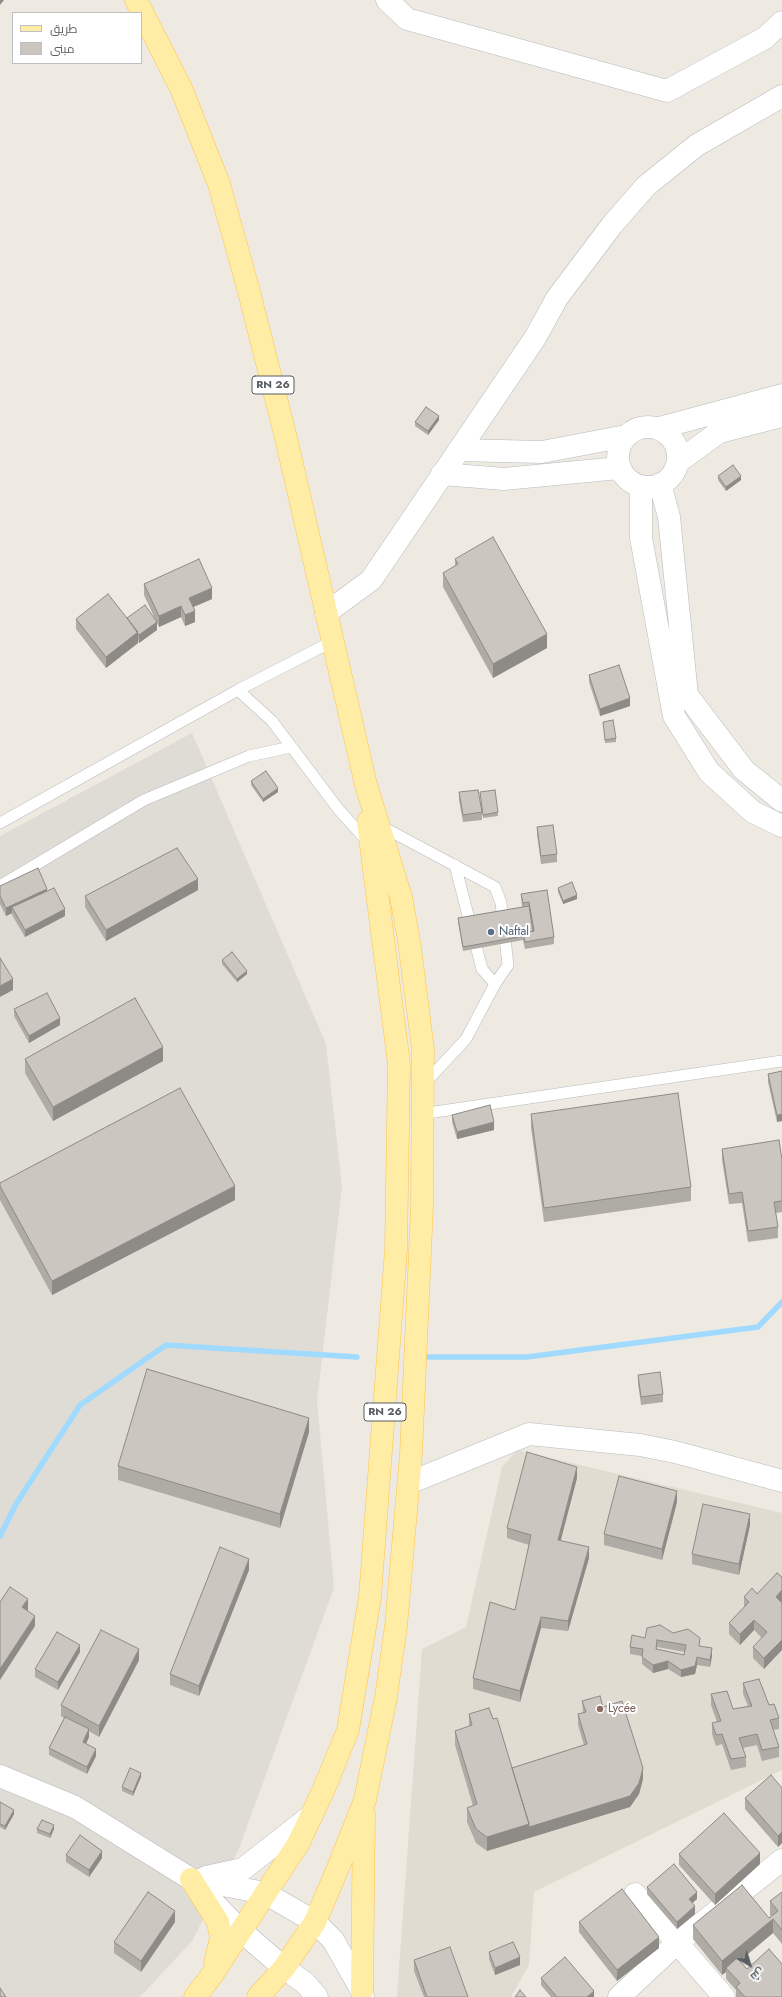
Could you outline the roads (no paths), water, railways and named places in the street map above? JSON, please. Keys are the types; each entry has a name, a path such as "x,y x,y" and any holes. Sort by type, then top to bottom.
{"main road":[{"name":"RN 26","path":"136,0 181,88 219,184 277,401 366,785 374,834 399,1064 396,1250 379,1502 369,1604 348,1730 298,1844 240,1930 212,1975 195,1997"},
{"name":"RN 26","path":"258,1997 284,1968 315,1922 365,1800 386,1697 396,1626 409,1483 422,1208 421,1114 423,1049 407,928 401,897 374,834"},
{"path":"362,1994 365,1800"},
{"path":"191,1879 218,1922 221,1938 212,1975"}],"street":[{"path":"387,0 407,19 667,91 765,38 782,22"},
{"path":"326,613 371,580 535,338 557,298 612,225 646,186 697,145 782,96"},
{"path":"458,450 542,452 626,436 639,428 649,426 660,428 782,395"},
{"path":"678,462 719,432 782,416"},
{"path":"626,436 618,449 617,459 619,468 625,477 632,483 651,485 668,479 675,471 678,462 678,452 675,442 660,428"},
{"path":"442,474 504,479 619,468"},
{"path":"651,485 669,517 687,695 744,770 782,801"},
{"path":"651,485 641,538 674,716 709,772 753,812 782,826"},
{"path":"409,1483 529,1434 640,1445 675,1452 782,1481"},
{"path":"0,1776 75,1807 191,1879 240,1930 284,1968 305,1983 317,1997"},
{"path":"191,1879 216,1876 243,1870 312,1815"},
{"path":"619,1997 677,1943 781,1862"},
{"path":"191,1879 265,1893 315,1922 333,1940 362,1994"},
{"path":"635,1894 724,1997"}],"lane":[{"path":"0,823 238,690 333,641"},
{"path":"238,690 272,721 338,810 374,834 455,864 495,887 501,903 508,965 495,984 466,1039 422,1086"},
{"path":"0,886 144,800 249,756 291,748"},
{"path":"455,864 482,969 495,984"},
{"path":"421,1114 782,1061"}],"waterway":[{"path":"427,1357 527,1357 758,1327 782,1302"},
{"path":"0,1536 16,1504 80,1405 166,1345 357,1357"}],"place":[{"name":"Naftal","path":"491,932"},
{"name":"Lycée","path":"600,1709"}]}
